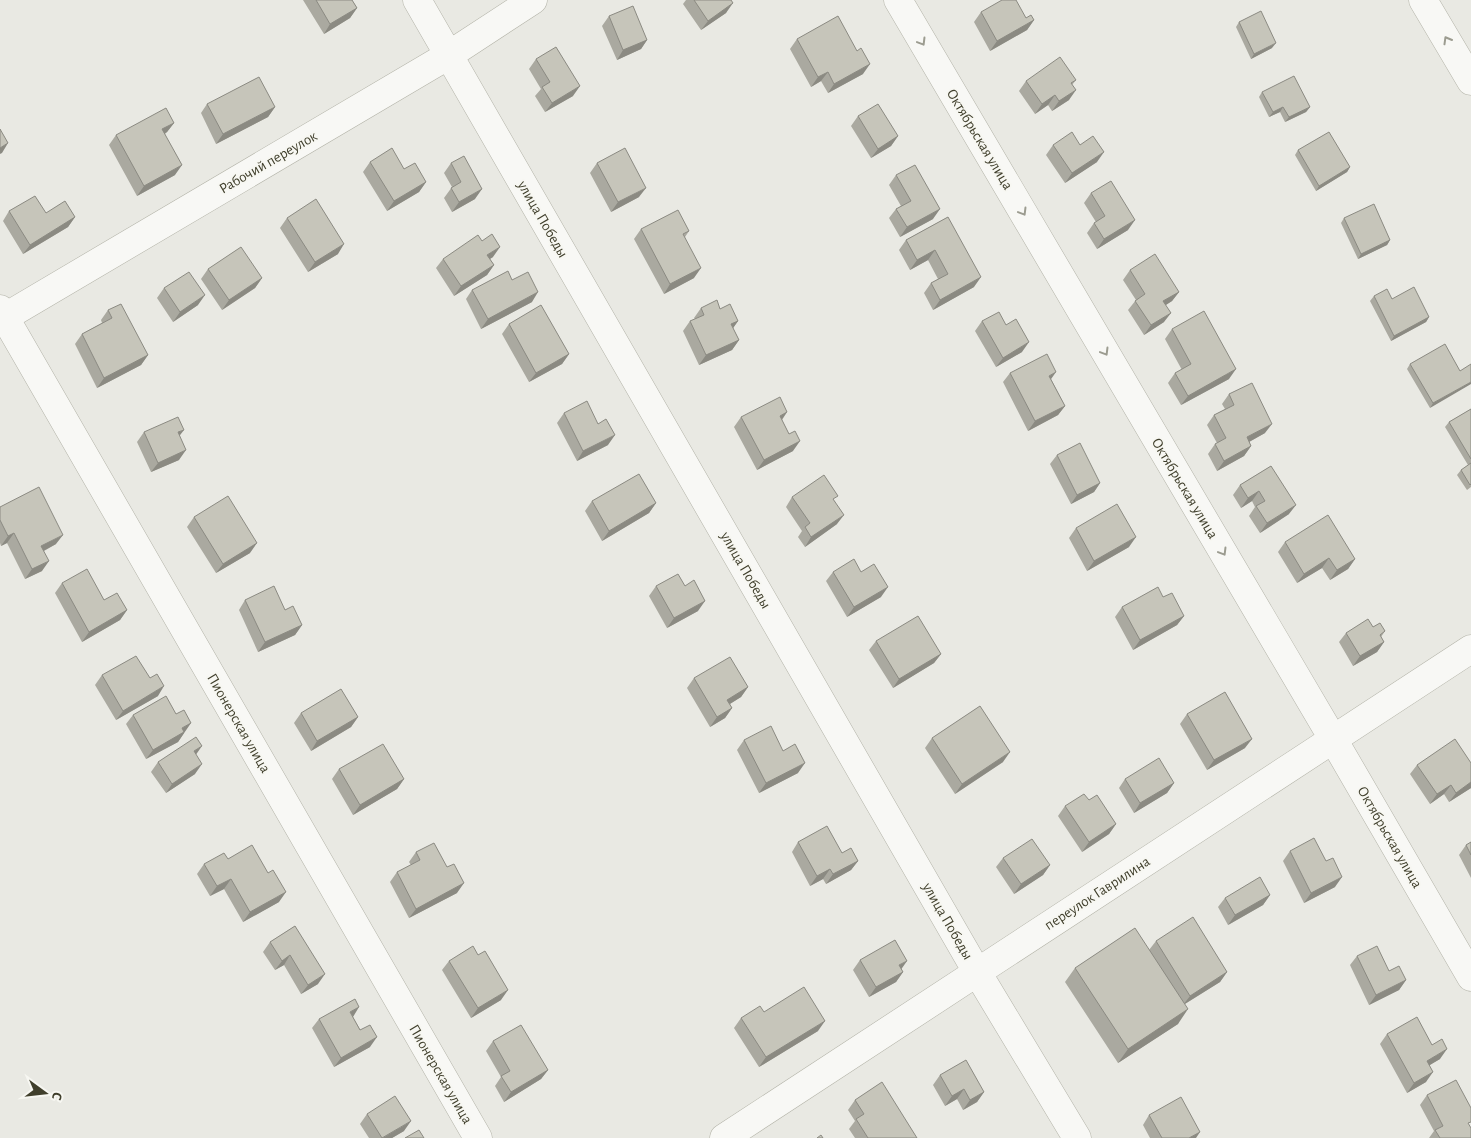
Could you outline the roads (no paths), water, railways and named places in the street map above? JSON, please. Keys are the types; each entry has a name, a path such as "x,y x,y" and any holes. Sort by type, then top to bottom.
{"street":[{"name":"улица Победы","path":"417,0 977,972 1077,1138"},
{"name":"Рабочий переулок","path":"2,315 449,55 533,0"},
{"name":"Октябрьская улица","path":"898,0 1471,977"},
{"path":"1423,0 1471,81"},
{"name":"Пионерская улица","path":"2,315 478,1138"},
{"name":"переулок Гаврилина","path":"724,1138 1471,650"}]}
